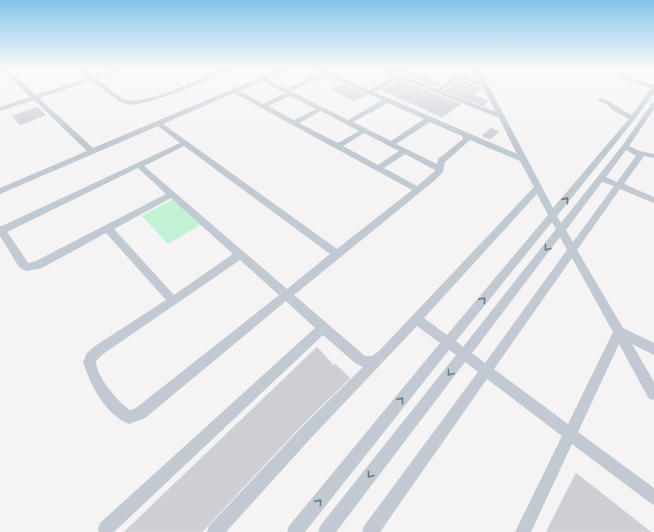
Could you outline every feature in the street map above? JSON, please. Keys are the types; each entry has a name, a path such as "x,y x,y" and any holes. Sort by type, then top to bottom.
{"street":[{"path":"29,93 93,152"},
{"path":"0,109 50,93"},
{"path":"111,93 124,102 134,104 169,93"},
{"path":"0,191 231,93"},
{"path":"239,93 418,190"},
{"path":"264,106 288,93"},
{"path":"291,93 440,169"},
{"path":"371,93 453,130 525,160"},
{"path":"442,93 502,117"},
{"path":"489,93 553,216 654,394"},
{"path":"295,532 447,342 633,118 651,93"},
{"path":"600,99 608,103 616,110 633,118"},
{"path":"349,122 388,100"},
{"path":"326,532 625,148 654,104"},
{"path":"294,123 322,108"},
{"path":"391,144 429,119"},
{"path":"159,124 336,254"},
{"path":"337,147 365,130"},
{"path":"240,255 173,302 98,350 91,357 89,362 94,376 122,415 130,417 140,412 435,176 440,169 441,161 467,139 466,135 453,130"},
{"path":"171,194 53,258 32,267 26,267 23,264 0,230 185,143"},
{"path":"625,148 654,156"},
{"path":"378,169 405,151"},
{"path":"370,532 573,251 618,185 640,156 639,153"},
{"path":"138,165 358,360 364,362 376,362"},
{"path":"601,178 654,200"},
{"path":"215,532 306,433 376,362 539,187"},
{"path":"107,228 173,302"},
{"path":"416,319 654,497"},
{"path":"106,529 323,328"},
{"path":"619,332 654,349"},
{"path":"523,532 571,435 619,332"}],"green space":[{"path":"175,198 203,223 168,244 142,216"}],"building":[{"path":"338,93 362,93 367,95 354,101"},
{"path":"387,93 432,93 461,104 442,117"},
{"path":"449,93 475,93 473,95 488,101 483,106"},
{"path":"37,107 46,115 20,125 12,116"},
{"path":"491,128 499,132 490,139 482,136"},
{"path":"317,347 334,366 335,364 350,378 300,427 202,532 124,532"},
{"path":"576,473 651,532 546,532"}]}
